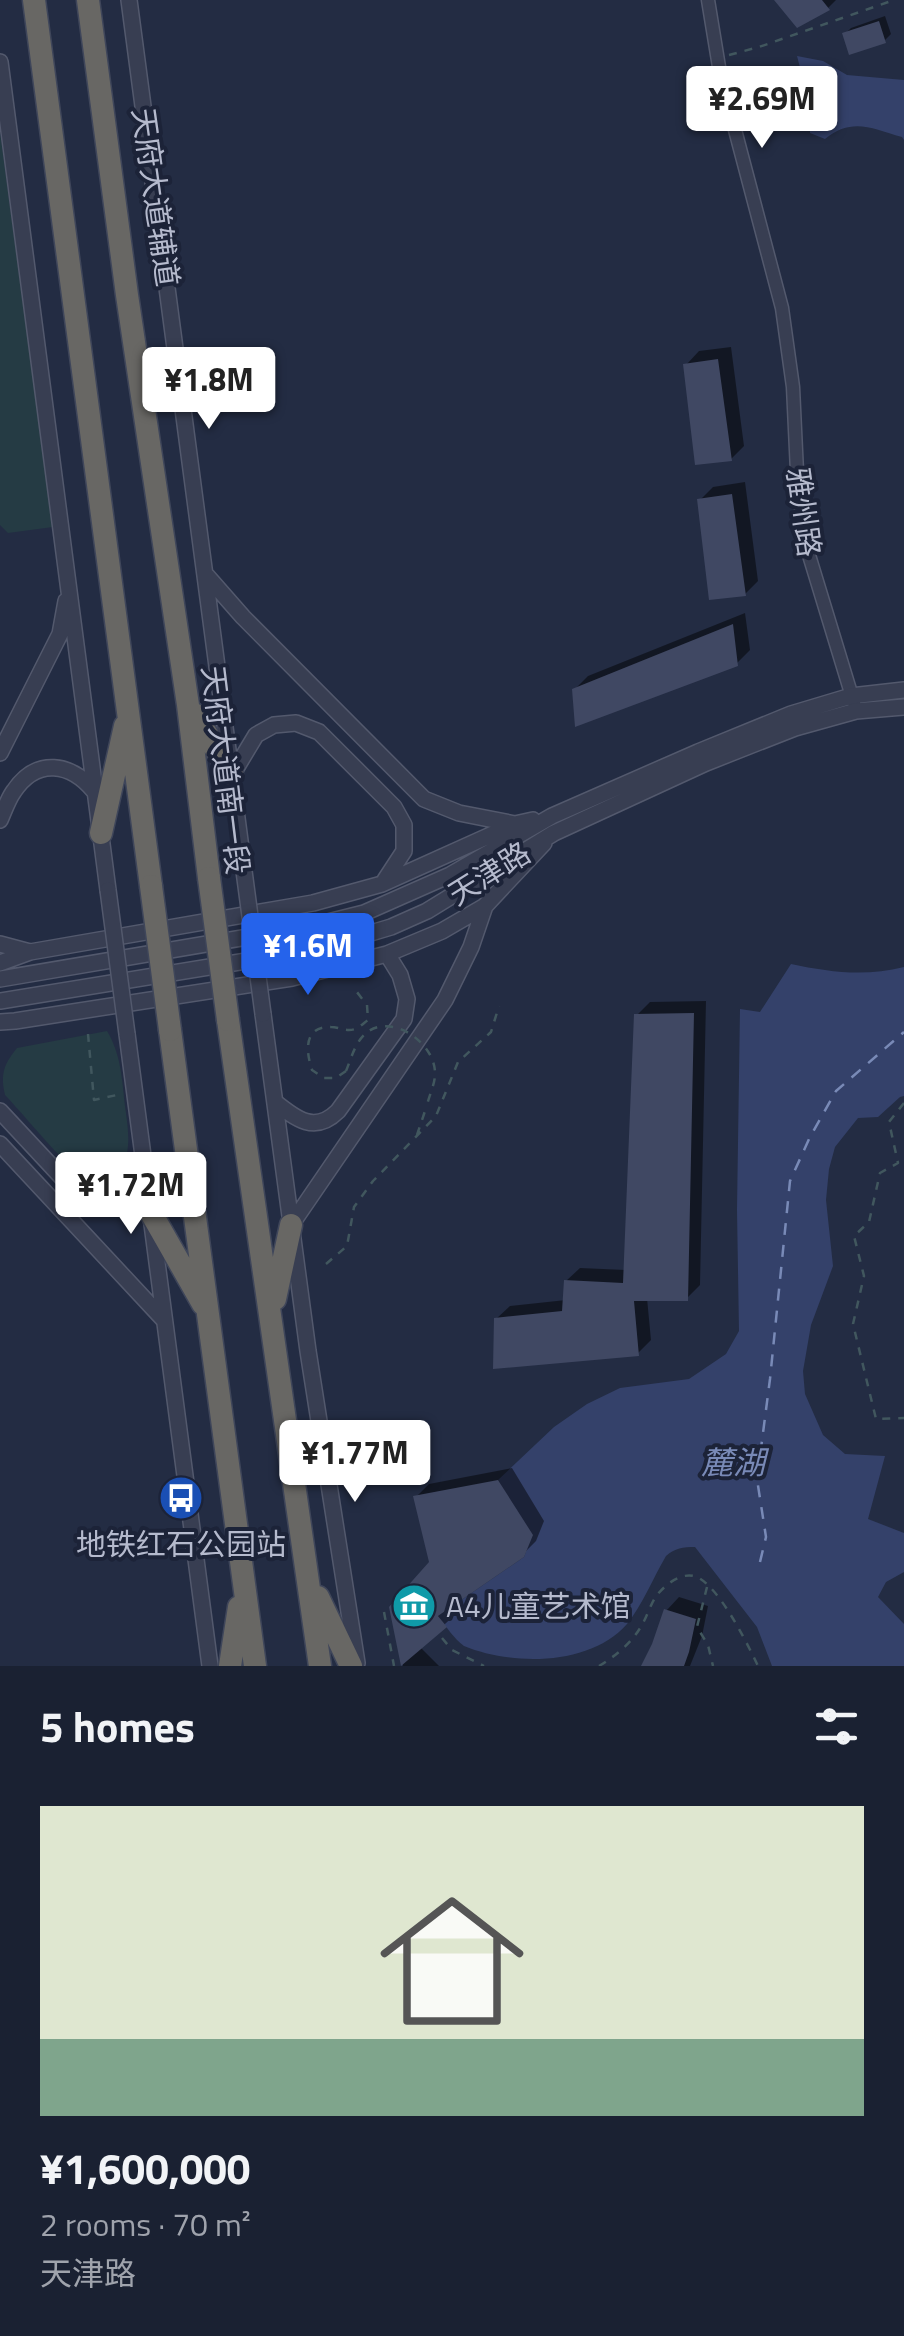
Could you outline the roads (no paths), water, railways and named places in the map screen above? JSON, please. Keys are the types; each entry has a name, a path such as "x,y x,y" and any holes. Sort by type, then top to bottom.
{"highway":[{"path":"34,0 254,1666"},
{"name":"天府大道南一段","path":"88,0 126,295 188,705 228,1020 320,1666"},
{"path":"188,705 232,775"},
{"path":"101,832 128,713"},
{"path":"150,1211 210,1316"},
{"path":"272,1316 291,1226"},
{"path":"308,1575 354,1666"},
{"path":"230,1666 243,1584"}],"street":[{"name":"天府大道辅道","path":"130,0 291,1226 354,1666"},
{"name":"雅州路","path":"708,0 744,167 782,308 793,387 805,542 854,703"},
{"path":"0,62 210,1666"},
{"path":"206,575 243,618 424,799 459,813 515,824 553,824"},
{"path":"0,754 60,634 68,587"},
{"name":"天津路","path":"0,979 312,926 364,912 604,800 854,703 904,690"},
{"name":"天津路","path":"854,703 904,707"},
{"path":"232,775 256,735 274,725 296,723 318,732 394,808 404,825 404,851 382,884"},
{"path":"0,820 12,792 40,768 58,767 83,777 95,792"},
{"path":"0,962 30,952 313,903 382,884 515,824"},
{"path":"291,1226 445,1000 486,906 553,824"},
{"name":"天津路","path":"0,1001 314,950 355,939 427,911 553,824"},
{"path":"0,1040 8,1022 292,978 386,954 442,931 486,906"},
{"path":"0,944 30,952"},
{"path":"275,1102 296,1119 316,1123 329,1120 338,1111 404,1019 404,987 386,954"},
{"path":"0,1111 69,1184 84,1192 118,1187 143,1162"},
{"path":"0,1144 165,1322"}],"water":[{"path":"797,56 823,61 847,75 904,80 904,140 862,126 844,128 825,139 810,133 810,106"},
{"name":"麓湖","path":"791,964 847,972 904,967 904,1096 878,1117 858,1118 835,1147 826,1200 833,1266 811,1325 803,1371 805,1394 823,1435 845,1454 885,1456 868,1519 904,1533 904,1572 886,1582 878,1597 904,1624 904,1666 772,1666 757,1627 695,1547 679,1548 666,1556 627,1624 593,1648 572,1655 527,1659 464,1646 438,1616 524,1557 532,1535 498,1480 554,1427 587,1404 620,1388 689,1379 726,1354 739,1331 740,1009 760,1012"}],"place":[{"name":"地铁红石公园站","path":"181,1498"},
{"name":"A4儿童艺术馆","path":"414,1606"}]}
